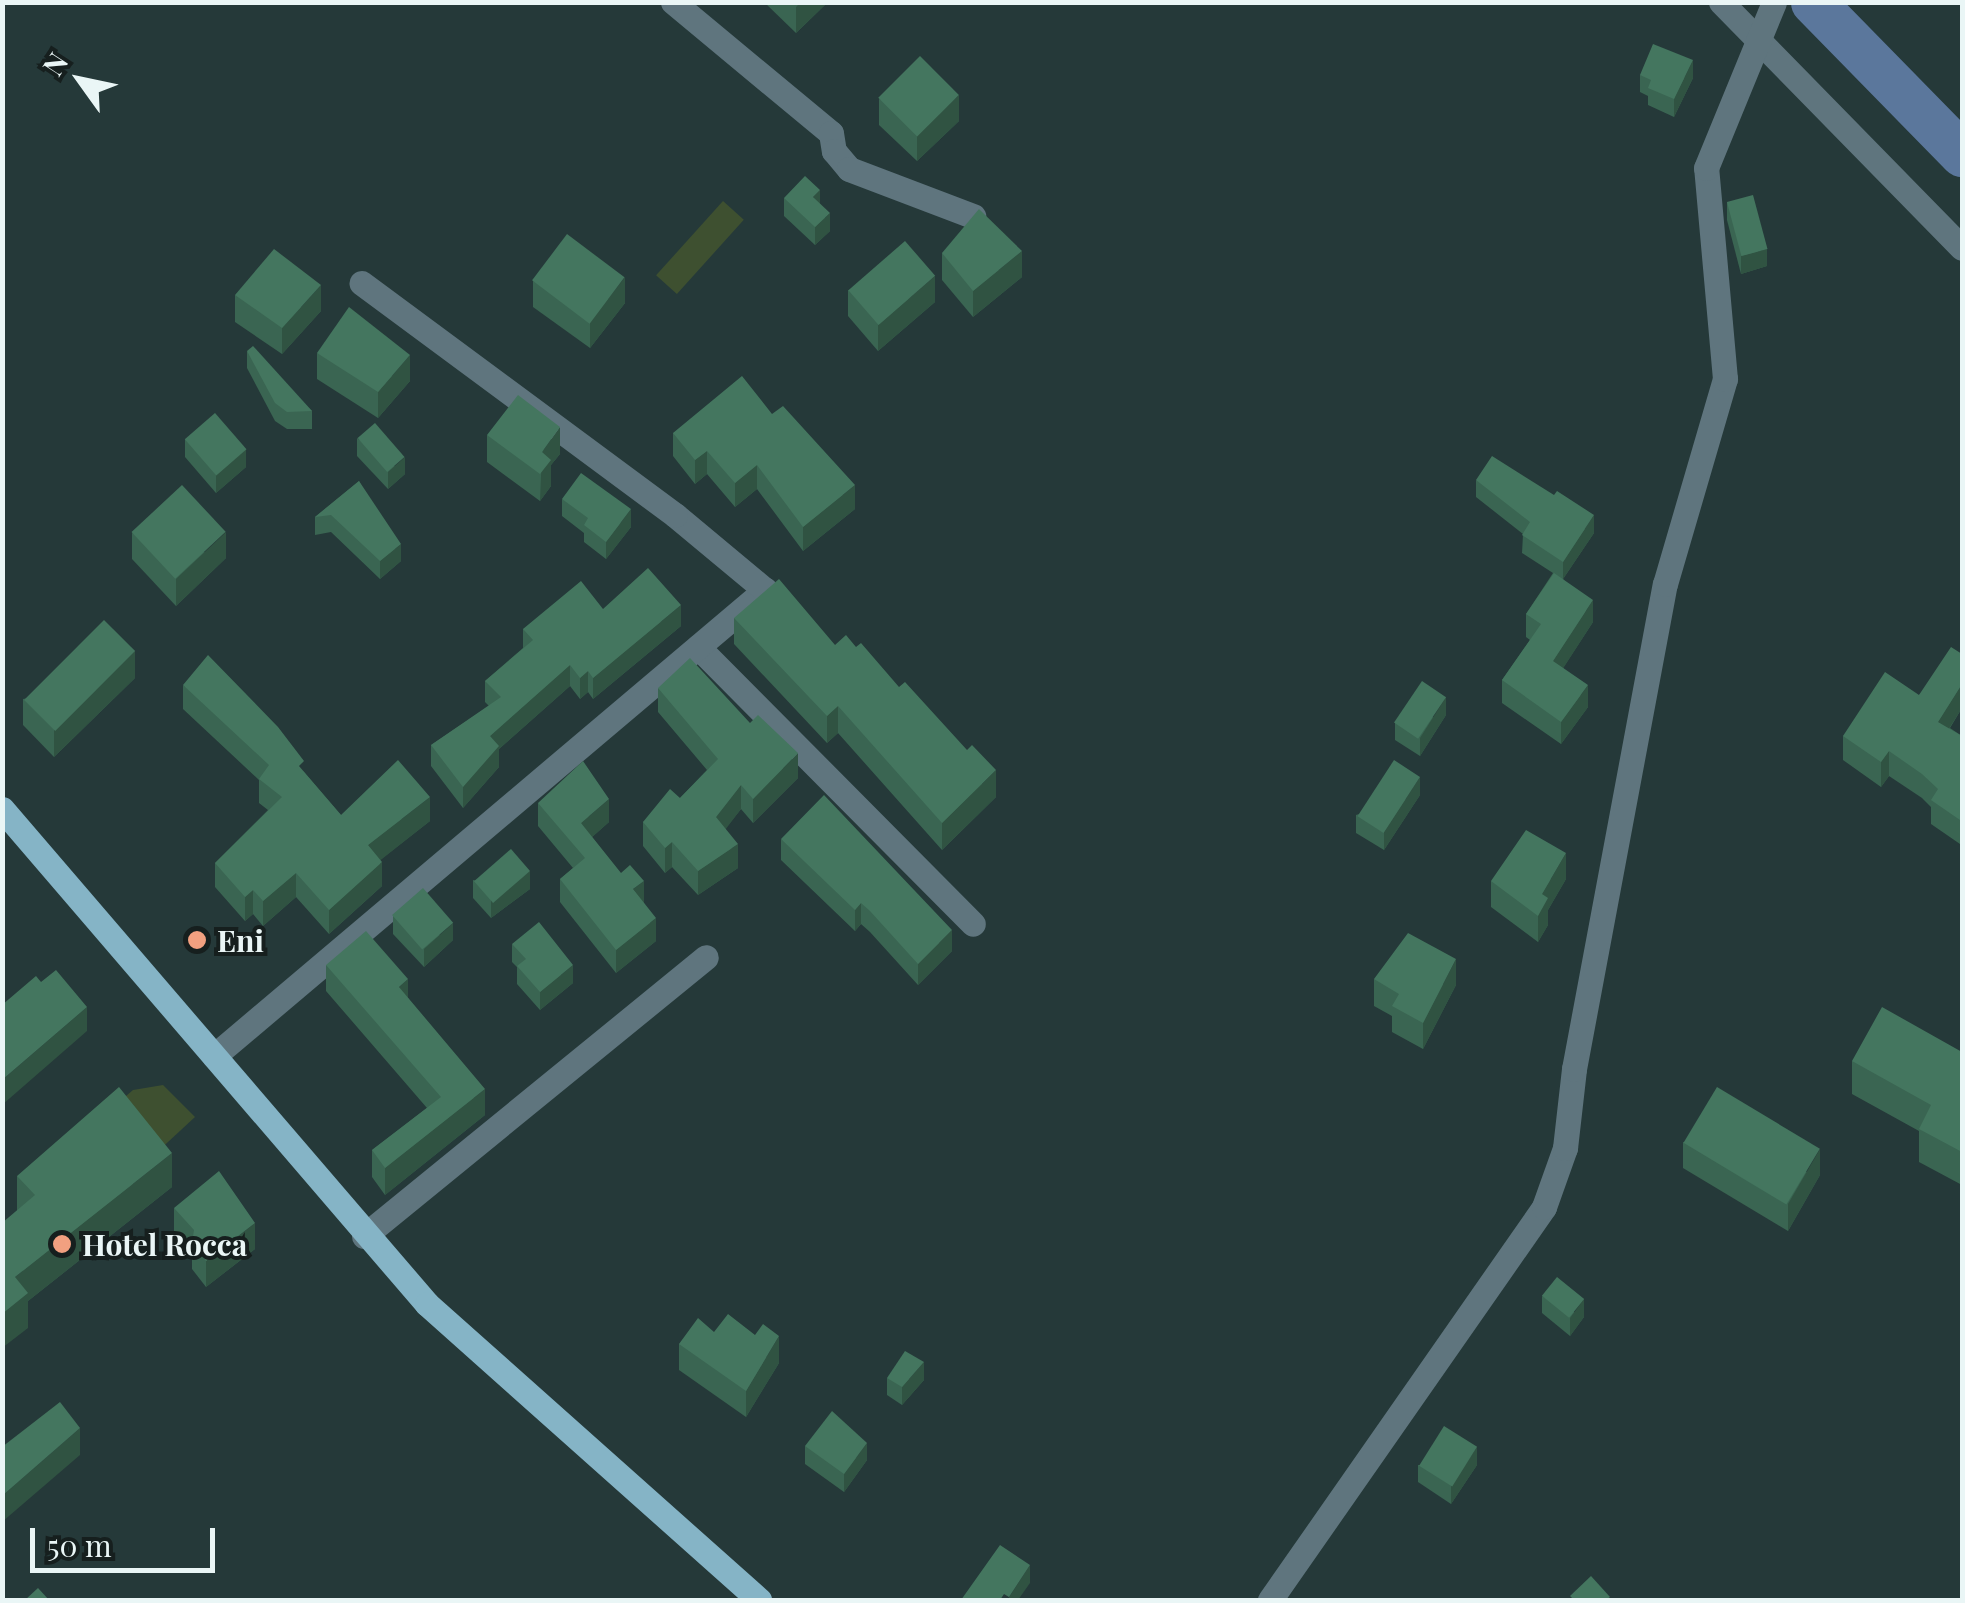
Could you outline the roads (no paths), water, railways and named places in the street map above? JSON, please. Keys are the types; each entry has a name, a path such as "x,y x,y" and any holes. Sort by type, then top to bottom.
{"main road":[{"path":"2,809 364,1236 514,1386 759,1600"}],"street":[{"path":"673,2 831,133 834,151 849,169 973,216"},
{"path":"1721,2 1962,248"},
{"path":"1270,1600 1544,1207 1564,1148 1574,1068 1665,584 1725,379 1706,168 1771,9"},
{"path":"214,1056 765,590 660,503 362,283"},
{"path":"698,647 973,924"},
{"path":"364,1236 706,957"}],"waterway":[{"path":"1813,2 1962,154"}],"place":[{"name":"Eni","path":"197,940"},
{"name":"Hotel Rocca","path":"62,1244"}]}
